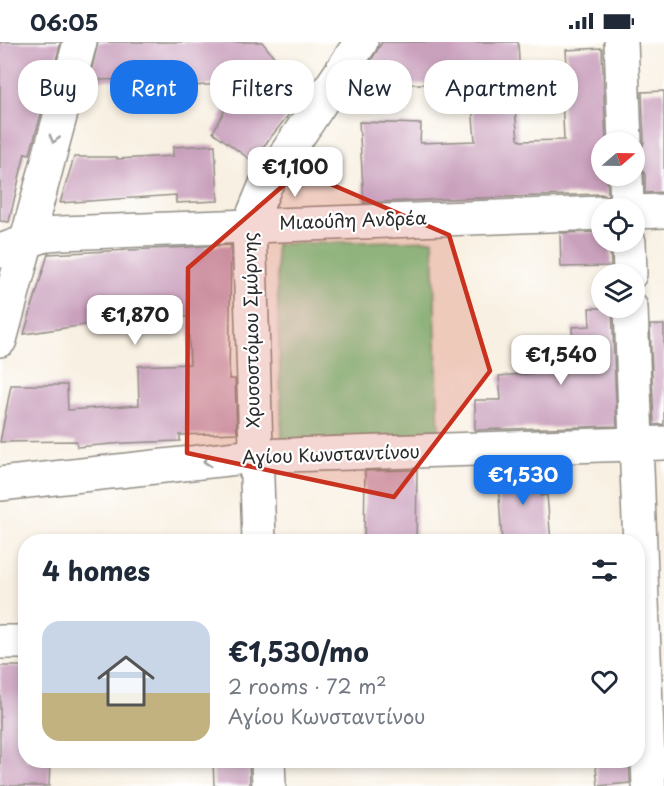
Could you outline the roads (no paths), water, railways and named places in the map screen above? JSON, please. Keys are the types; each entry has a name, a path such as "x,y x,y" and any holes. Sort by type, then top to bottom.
{"street":[{"path":"0,340 13,246 80,42"},
{"name":"Χρυσοστόμου Σμύρνης","path":"259,534 249,225 266,184 361,42"},
{"path":"621,42 625,132"},
{"path":"645,212 664,211"},
{"name":"Μιαούλη Ανδρέα","path":"13,246 48,234 61,233 591,213"},
{"path":"632,318 650,444 649,786"},
{"name":"Αγίου Κωνσταντίνου","path":"0,484 255,456 650,444"},
{"path":"0,642 18,642"},
{"path":"268,768 269,786"}]}
